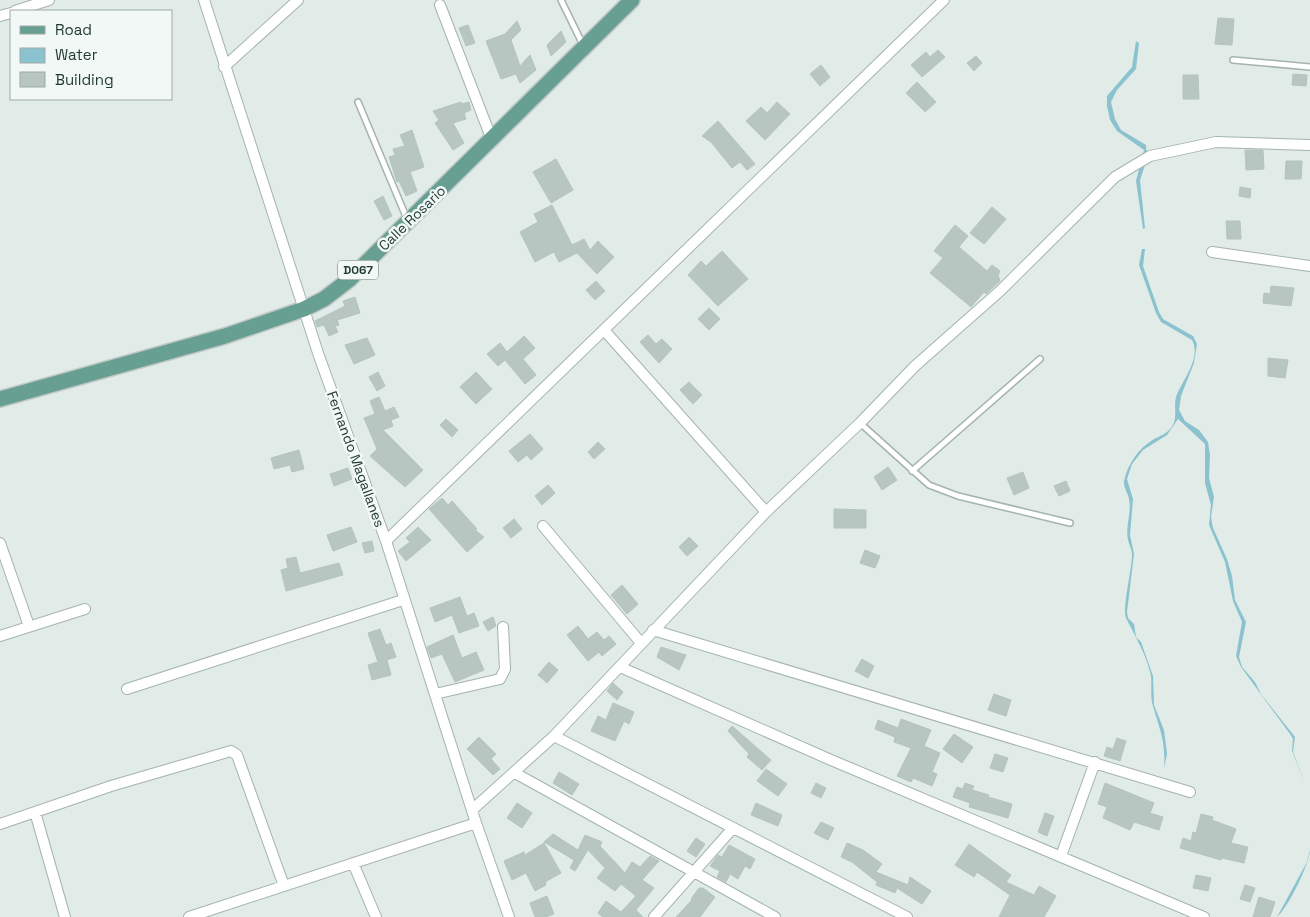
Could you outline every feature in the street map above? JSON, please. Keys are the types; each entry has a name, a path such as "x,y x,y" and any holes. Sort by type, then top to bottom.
{"main road":[{"name":"Calle Rosario","path":"0,400 225,336 304,309 324,299 350,279 632,0"}],"street":[{"path":"18,10 48,0"},
{"name":"Fernando Magallanes","path":"204,0 224,67 304,309 386,541 403,600 509,917"},
{"path":"224,67 298,0"},
{"path":"386,541 944,0"},
{"path":"440,5 492,140"},
{"path":"472,810 554,736 766,512 860,423 915,366 1000,291 1115,177 1150,156 1216,142 1310,145"},
{"path":"1212,252 1310,266"},
{"path":"604,330 766,512"},
{"path":"543,526 641,643"},
{"path":"0,544 29,626"},
{"path":"127,689 403,600"},
{"path":"0,636 85,609"},
{"path":"435,694 500,679 505,669 503,627"},
{"path":"653,630 1190,792"},
{"path":"620,667 831,760 1204,917"},
{"path":"554,736 908,917"},
{"path":"0,824 111,786 231,751 238,755 284,886"},
{"path":"1061,856 1095,762"},
{"path":"515,773 775,917"},
{"path":"35,812 65,917"},
{"path":"189,917 476,822"},
{"path":"654,917 732,828"},
{"path":"353,862 376,917"}],"lane":[{"path":"561,0 584,48"},
{"path":"1233,60 1310,67"},
{"path":"358,102 408,222"},
{"path":"912,472 1040,359"},
{"path":"860,423 912,472 929,485 958,496 1070,524"}],"water":[{"path":"1136,41 1139,43 1136,69 1117,90 1111,102 1115,119 1121,130 1146,145 1147,159 1140,180 1145,228 1143,229 1136,181 1144,150 1117,131 1110,120 1107,106 1107,96 1132,67"},
{"path":"1142,249 1145,249 1143,266 1163,319 1193,336 1197,344 1194,363 1181,396 1179,410 1185,421 1199,430 1208,442 1210,455 1209,478 1214,497 1211,517 1213,528 1227,559 1232,576 1235,600 1246,622 1239,657 1242,667 1295,737 1293,752 1305,783 1292,751 1293,739 1241,667 1236,656 1242,622 1233,601 1225,562 1209,525 1211,505 1205,483 1205,444 1178,419 1167,435 1143,450 1132,464 1127,479 1133,499 1130,535 1134,554 1127,612 1128,618 1134,624 1136,637 1141,642 1153,676 1154,705 1164,730 1167,754 1164,769 1163,743 1152,703 1151,676 1147,661 1126,618 1125,613 1132,551 1127,535 1130,504 1124,481 1131,462 1139,451 1154,439 1167,432 1173,425 1176,397 1195,354 1192,340 1161,322 1156,313 1139,265"},
{"path":"1307,862 1297,886 1277,917"}],"building":[{"path":"1218,18 1234,19 1232,45 1215,44"},
{"path":"517,21 521,30 511,40 520,66 530,55 536,70 520,83 516,74 501,79 486,41 505,34"},
{"path":"468,25 475,43 466,46 459,28"},
{"path":"561,31 566,42 551,56 547,45"},
{"path":"938,50 945,57 922,77 911,65 926,52 930,57"},
{"path":"976,56 982,63 974,71 967,63"},
{"path":"821,65 830,77 820,86 810,74"},
{"path":"1293,74 1307,75 1306,86 1292,85"},
{"path":"1183,75 1198,75 1199,99 1183,99"},
{"path":"917,82 936,102 925,112 906,93"},
{"path":"461,102 461,104 469,102 471,110 464,113 466,119 453,123 464,143 453,150 435,123 439,120 433,111"},
{"path":"777,102 790,114 765,140 746,121 761,107 767,113"},
{"path":"718,121 755,164 747,170 740,162 732,168 711,142 702,136"},
{"path":"412,130 424,167 410,172 417,191 406,196 399,181 397,182 389,157 395,155 393,149 405,146 400,135"},
{"path":"1245,150 1263,150 1264,169 1246,170"},
{"path":"556,159 573,190 551,203 533,172"},
{"path":"1286,161 1302,161 1301,179 1285,179"},
{"path":"1240,187 1251,189 1250,198 1239,196"},
{"path":"383,196 392,216 384,220 374,201"},
{"path":"552,205 572,245 584,239 590,250 598,241 614,257 597,274 577,253 559,262 554,252 535,262 520,232 538,222 534,214"},
{"path":"992,207 1006,219 984,244 970,233"},
{"path":"1226,221 1240,221 1241,239 1227,239"},
{"path":"955,225 968,236 959,247 987,271 992,265 1000,271 998,275 1000,281 986,294 984,292 971,307 930,273 943,258 934,251"},
{"path":"722,251 748,279 718,306 688,275 701,261 706,266"},
{"path":"596,281 605,291 595,300 586,290"},
{"path":"1271,286 1294,288 1291,306 1263,303 1264,293 1270,294"},
{"path":"355,297 360,313 337,320 339,325 335,326 338,332 329,336 324,325 317,327 315,321 345,306 343,301"},
{"path":"709,308 720,319 709,330 698,319"},
{"path":"648,335 656,344 662,339 672,349 659,363 640,342"},
{"path":"524,336 535,348 523,359 536,375 525,384 505,360 498,366 487,354 500,343 507,352"},
{"path":"367,338 375,355 354,364 345,345"},
{"path":"1268,358 1288,360 1285,378 1268,376"},
{"path":"378,372 385,386 377,391 369,377"},
{"path":"476,372 492,389 476,404 460,387"},
{"path":"689,382 702,395 693,404 680,390"},
{"path":"379,397 385,411 394,407 399,417 391,420 393,426 383,430 423,470 405,487 370,456 377,449 364,418 375,414 370,401"},
{"path":"446,419 458,430 452,437 440,425"},
{"path":"530,434 543,449 531,460 527,455 518,462 509,451"},
{"path":"598,442 605,449 594,459 588,452"},
{"path":"299,450 304,469 292,472 290,465 274,469 271,458"},
{"path":"888,467 897,480 882,490 874,477"},
{"path":"348,468 352,479 334,486 330,474"},
{"path":"1023,472 1029,488 1014,495 1007,478"},
{"path":"1066,481 1070,491 1059,496 1054,486"},
{"path":"548,485 555,493 542,505 535,496"},
{"path":"442,498 448,505 452,501 477,529 475,530 484,537 467,552 429,509"},
{"path":"834,509 866,510 866,528 834,528"},
{"path":"514,519 522,529 511,538 503,528"},
{"path":"351,527 357,542 333,551 327,535"},
{"path":"418,527 431,540 406,561 398,551 410,542 406,538"},
{"path":"689,537 698,546 687,556 679,547"},
{"path":"372,541 374,551 365,553 362,543"},
{"path":"865,550 880,556 875,568 860,563"},
{"path":"296,557 300,573 339,563 343,575 286,591 281,570 288,568 286,559"},
{"path":"622,585 638,604 627,614 611,595"},
{"path":"460,597 467,616 474,613 479,626 459,633 452,615 435,622 430,608"},
{"path":"493,617 496,626 488,631 483,622"},
{"path":"578,626 588,639 597,632 604,640 609,636 616,644 602,656 599,652 588,661 567,635"},
{"path":"380,629 386,645 391,643 396,657 387,660 391,675 372,680 368,665 378,662 368,633"},
{"path":"453,635 462,658 476,652 484,670 455,682 442,654 431,658 427,647"},
{"path":"661,647 686,655 679,670 657,657"},
{"path":"862,659 874,666 868,678 855,671"},
{"path":"549,662 558,670 547,683 538,675"},
{"path":"613,683 623,692 617,700 607,691"},
{"path":"994,694 1011,700 1006,716 988,710"},
{"path":"613,703 634,712 629,724 624,721 615,741 591,731 598,716 606,720"},
{"path":"901,719 931,730 924,746 940,753 932,772 937,774 932,786 913,778 911,782 897,776 911,748 894,742 895,737 875,729 878,720 898,728"},
{"path":"732,726 771,760 762,770 747,757 749,754 728,731"},
{"path":"954,734 973,747 962,763 943,749"},
{"path":"479,737 496,754 491,759 500,769 493,775 467,749"},
{"path":"1117,738 1126,741 1120,761 1104,756 1107,747 1113,749"},
{"path":"995,754 1008,758 1003,772 990,768"},
{"path":"766,769 787,784 778,796 757,781"},
{"path":"559,772 579,784 572,795 553,783"},
{"path":"816,783 826,788 821,798 811,793"},
{"path":"965,783 974,786 972,790 1012,804 1008,818 969,807 970,803 953,797 957,787 963,789"},
{"path":"1105,783 1154,803 1150,813 1163,817 1159,830 1134,822 1130,830 1103,818 1107,807 1098,804"},
{"path":"517,803 532,813 522,828 507,818"},
{"path":"756,803 782,815 778,826 751,815"},
{"path":"1045,813 1054,816 1047,836 1038,832"},
{"path":"1201,814 1213,817 1212,820 1236,829 1231,843 1248,847 1244,863 1222,858 1221,860 1180,848 1183,838 1191,841 1193,832 1196,833"},
{"path":"821,822 834,828 828,840 814,833"},
{"path":"553,834 578,850 585,835 602,842 600,846 625,873 632,862 640,867 650,856 659,861 642,880 654,888 636,910 643,917 603,917 598,913 606,901 621,912 636,896 621,884 615,891 597,878 605,868 588,850 575,871 570,868 574,860 544,842"},
{"path":"696,838 705,844 696,857 687,851"},
{"path":"544,843 561,873 545,882 546,885 535,891 526,873 512,880 504,861 524,852 525,855"},
{"path":"847,843 863,850 882,864 876,872 908,885 910,877 931,891 922,904 897,888 895,893 876,885 877,882 852,862 841,857"},
{"path":"969,844 1011,875 1006,882 1034,895 1039,886 1056,896 1044,917 999,917 1010,895 977,872 974,877 955,865"},
{"path":"729,845 755,859 750,869 745,866 738,879 730,874 726,882 717,877 720,871 710,866 718,855 722,857"},
{"path":"1196,875 1211,878 1208,891 1193,888"},
{"path":"1245,885 1255,888 1250,902 1240,899"},
{"path":"699,888 703,888 715,897 700,917 676,917 692,900"},
{"path":"547,896 554,914 546,917 535,917 530,903"},
{"path":"1259,897 1275,902 1270,917 1253,917"}]}
